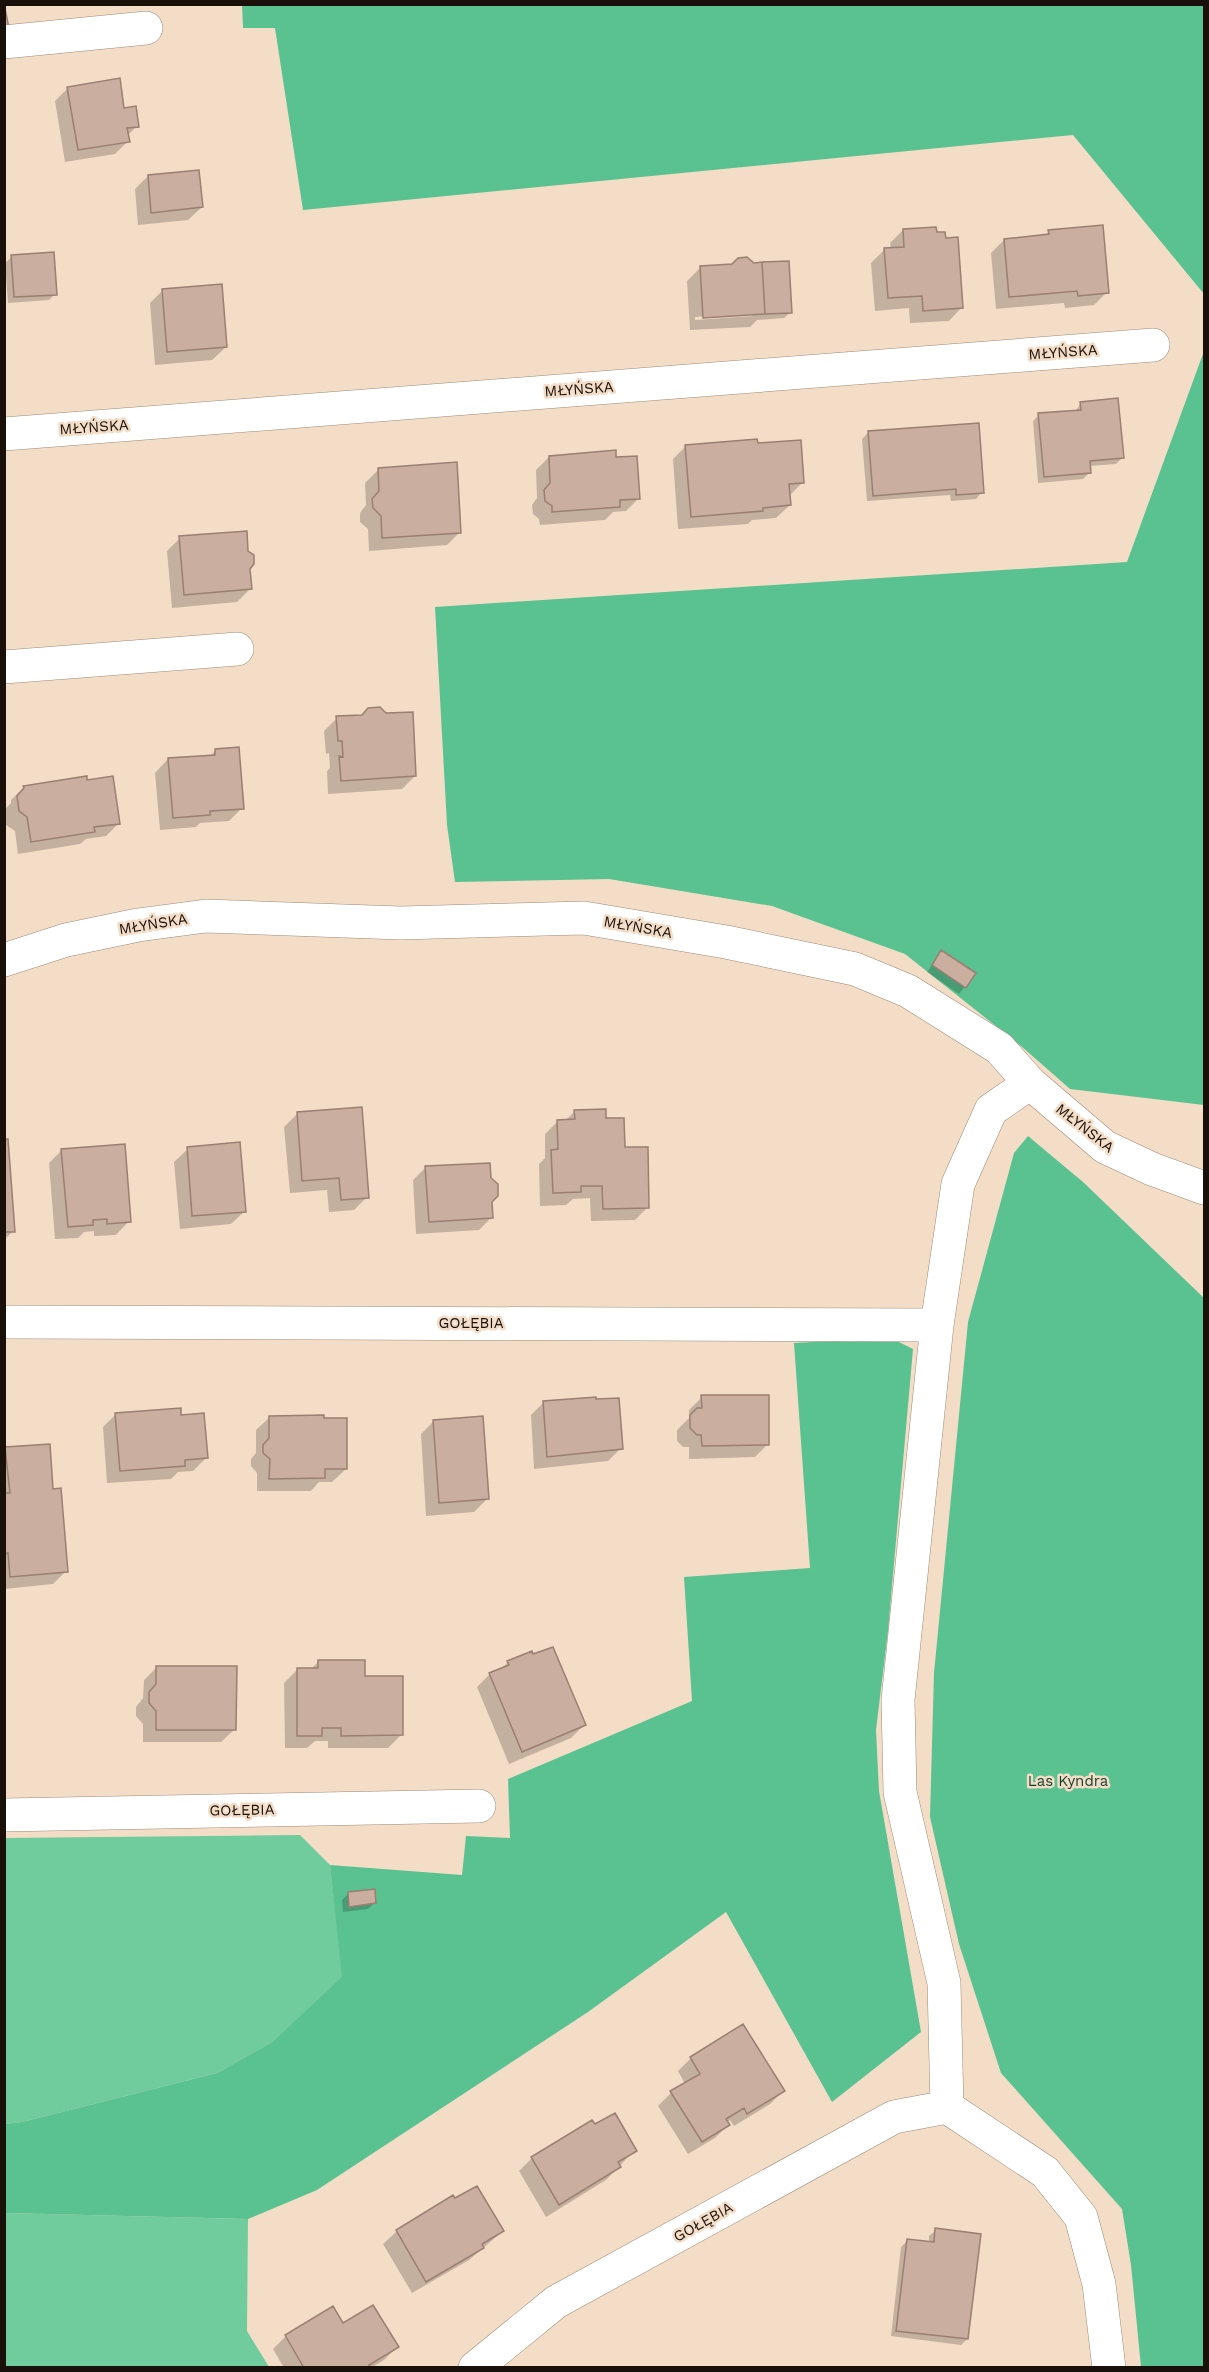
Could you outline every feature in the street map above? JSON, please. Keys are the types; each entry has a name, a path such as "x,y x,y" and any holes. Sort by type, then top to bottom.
{"street":[{"path":"4,42 146,28"},
{"name":"MŁYŃSKA","path":"4,434 1153,345"},
{"path":"4,667 237,649"},
{"name":"MŁYŃSKA","path":"4,960 66,940 206,916 400,923 584,918 726,942 855,969 908,991 999,1048 1030,1083 1106,1147 1152,1169 1204,1188"},
{"path":"1030,1083 991,1110 958,1184 937,1325 898,1700 900,1792 944,1983 947,2107 1046,2172 1081,2217 1099,2284 1109,2367"},
{"name":"GOŁĘBIA","path":"4,1322 937,1325"},
{"name":"GOŁĘBIA","path":"4,1815 479,1806"},
{"name":"GOŁĘBIA","path":"475,2367 556,2302 894,2117 947,2107"}],"green space":[{"path":"242,5 1204,5 1204,294 1073,135 303,210 275,28 243,28"},
{"path":"1204,351 1204,1105 1070,1089 1021,1046 905,954 772,906 609,879 455,882 447,825 435,607 1127,562"},
{"name":"Las Kyndra","path":"1028,1136 1083,1182 1204,1298 1204,2367 1141,2367 1131,2265 1122,2209 1001,2073 959,1944 930,1817 934,1673 968,1322 1014,1153"},
{"path":"891,1338 913,1349 888,1631 876,1730 879,1791 921,2032 832,2102 726,1912 588,2012 317,2190 248,2219 5,2213 5,2124 22,2122 217,2073 272,2042 342,1977 330,1865 462,1875 466,1836 510,1838 508,1779 692,1701 684,1577 810,1568 794,1343"},
{"path":"300,1835 330,1865 343,1977 272,2042 217,2073 22,2122 5,2124 4,1838"},
{"path":"5,2213 248,2219 247,2331 269,2367 5,2367"}],"building":[{"path":"4,4 9,28 4,28"},
{"path":"120,78 124,108 136,106 139,127 127,128 130,142 78,150 67,87"},
{"path":"199,170 203,207 151,213 148,175"},
{"path":"1103,225 1109,293 1078,296 1077,291 1009,297 1004,239 1049,234 1048,230"},
{"path":"936,227 937,232 945,232 946,238 958,237 963,308 923,311 922,296 888,298 884,248 904,247 903,229"},
{"path":"54,252 57,295 14,297 11,255"},
{"path":"747,257 754,263 762,262 765,314 703,318 700,266 732,264 738,258"},
{"path":"789,261 792,313 765,314 762,262"},
{"path":"222,284 227,347 167,352 162,289"},
{"path":"1118,398 1124,458 1090,461 1091,473 1044,477 1038,413 1081,410 1080,402"},
{"path":"979,423 984,493 956,495 956,489 873,496 868,431"},
{"path":"757,439 758,443 801,440 804,483 789,484 791,505 763,508 763,511 691,517 685,445"},
{"path":"616,450 616,457 637,456 640,499 620,500 620,507 552,512 552,506 545,501 544,490 550,483 549,456"},
{"path":"457,462 461,533 382,538 381,516 373,508 372,499 379,491 378,468"},
{"path":"247,531 248,551 254,555 254,564 250,569 252,589 184,595 179,536"},
{"path":"380,707 386,713 413,712 416,776 341,781 339,756 343,757 342,741 338,741 336,716 362,715 368,708"},
{"path":"239,747 244,809 210,811 210,815 173,818 168,758 215,755 215,749"},
{"path":"87,776 87,780 113,776 120,824 94,827 95,832 31,842 27,817 19,811 17,796 24,788 23,786"},
{"path":"941,950 976,973 966,988 932,965"},
{"path":"362,1107 369,1198 341,1200 339,1178 302,1181 297,1112"},
{"path":"606,1109 606,1118 624,1118 625,1147 648,1147 649,1208 603,1209 602,1186 581,1186 581,1192 553,1193 551,1150 558,1149 557,1120 575,1119 574,1110"},
{"path":"4,1139 8,1139 15,1232 4,1232"},
{"path":"240,1142 246,1212 192,1216 187,1147"},
{"path":"125,1144 131,1222 107,1224 107,1219 93,1220 93,1225 68,1227 61,1149"},
{"path":"490,1163 491,1178 498,1184 498,1196 492,1202 493,1218 429,1222 425,1166"},
{"path":"701,1395 769,1395 769,1445 702,1446 701,1435 697,1435 690,1428 690,1415 697,1408 702,1408"},
{"path":"596,1397 596,1399 619,1398 623,1449 547,1457 543,1401"},
{"path":"181,1408 181,1415 204,1413 208,1458 185,1460 185,1466 120,1471 115,1413"},
{"path":"324,1415 324,1418 347,1418 347,1469 325,1469 325,1478 269,1479 270,1459 263,1453 263,1445 269,1438 269,1416"},
{"path":"483,1416 489,1499 439,1503 433,1420"},
{"path":"50,1444 53,1489 61,1488 68,1572 10,1577 8,1553 4,1554 4,1493 10,1493 5,1447"},
{"path":"553,1647 586,1725 522,1752 489,1673 509,1665 507,1661 532,1651 533,1654"},
{"path":"318,1660 365,1660 365,1676 403,1676 403,1735 341,1736 341,1728 322,1728 322,1736 297,1736 297,1668 318,1668"},
{"path":"156,1666 237,1666 236,1730 156,1730 156,1711 149,1703 149,1692 156,1684"},
{"path":"375,1889 376,1903 349,1907 348,1892"},
{"path":"743,2024 785,2091 747,2114 744,2108 726,2119 730,2125 702,2142 670,2091 700,2074 690,2057"},
{"path":"615,2113 637,2151 618,2162 621,2167 559,2205 531,2157 592,2120 595,2124"},
{"path":"477,2186 504,2231 482,2244 484,2248 426,2282 396,2230 453,2195 455,2198"},
{"path":"935,2228 981,2234 968,2339 896,2331 907,2239 934,2242"},
{"path":"373,2305 399,2347 369,2365 370,2368 304,2368 285,2335 333,2306 343,2323"}]}
